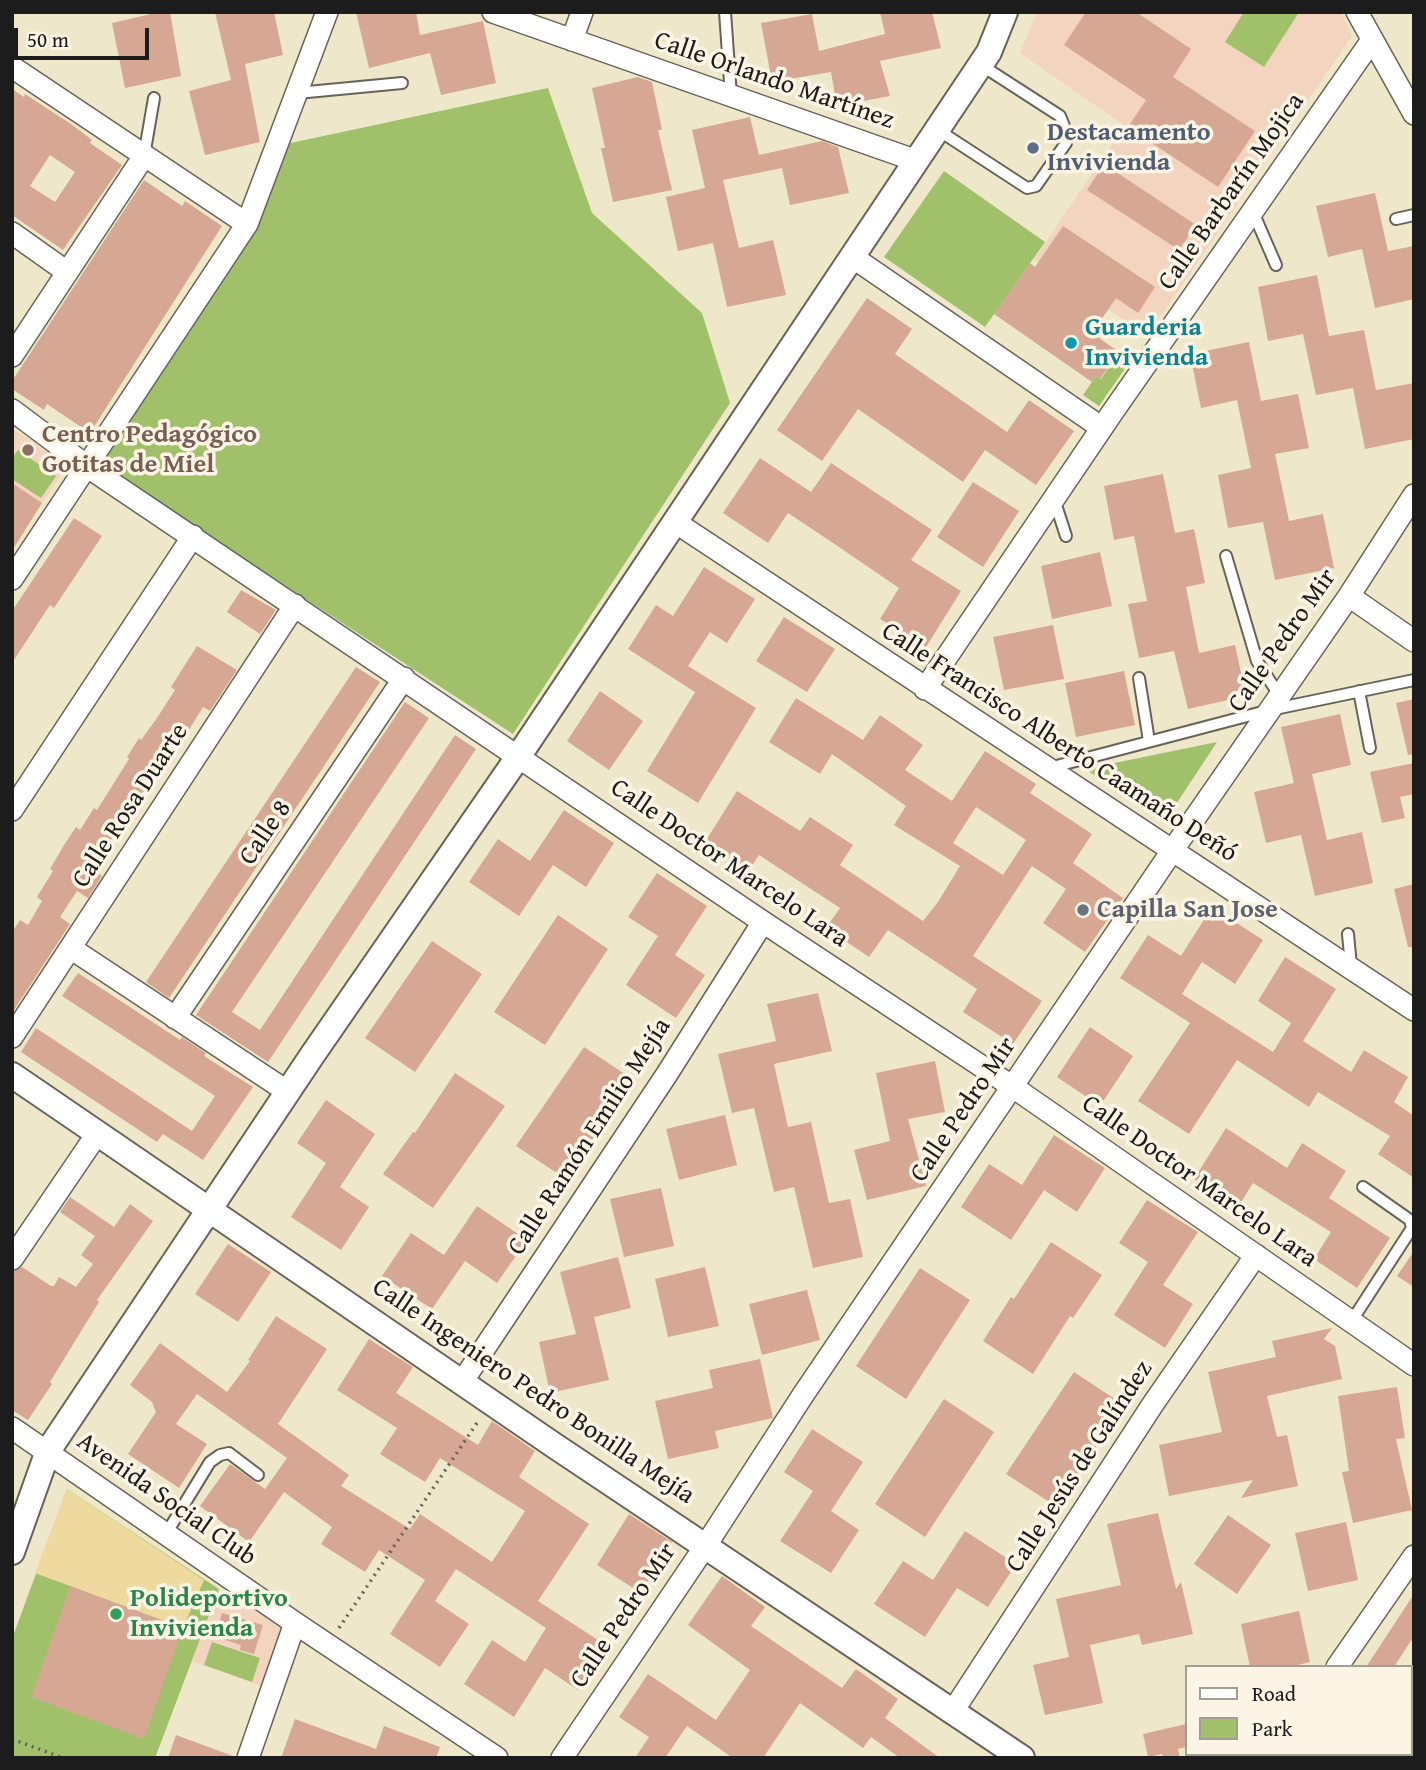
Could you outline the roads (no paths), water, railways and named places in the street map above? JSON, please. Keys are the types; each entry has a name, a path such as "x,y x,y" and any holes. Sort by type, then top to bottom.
{"street":[{"path":"12,579 247,224 327,12"},
{"name":"Calle Orlando Martínez","path":"493,12 917,161"},
{"path":"572,40 582,12"},
{"path":"12,1552 48,1451 288,1092 519,757 851,256 938,130 989,52 1004,12"},
{"path":"1357,12 1414,114"},
{"name":"Calle Barbarín Mojica","path":"925,689 1102,428 1372,40"},
{"path":"12,67 247,224"},
{"path":"12,356 144,156"},
{"path":"12,233 66,272"},
{"path":"851,256 1102,428"},
{"name":"Calle Doctor Marcelo Lara","path":"12,410 88,467 763,922 1013,1087 1414,1365"},
{"name":"Calle Pedro Mir","path":"562,1758 706,1545 803,1395 1172,851 1349,596 1414,495"},
{"name":"Calle Francisco Alberto Caamaño Deñó","path":"675,522 1414,1010"},
{"path":"12,810 193,536"},
{"path":"1349,596 1414,641"},
{"name":"Calle Rosa Duarte","path":"12,1037 295,605"},
{"name":"Calle 8","path":"175,1018 404,678"},
{"name":"Calle Ramón Emilio Mejía","path":"462,1382 667,1074 763,922"},
{"path":"72,949 288,1092"},
{"name":"Calle Ingeniero Pedro Bonilla Mejía","path":"12,1075 555,1446 1022,1758"},
{"path":"12,1259 97,1134"},
{"name":"Calle Jesús de Galíndez","path":"953,1711 1153,1404 1255,1255"},
{"name":"Avenida Social Club","path":"12,1428 497,1758"},
{"path":"1338,1665 1414,1556"},
{"path":"248,1758 295,1623"}],"lane":[{"path":"725,12 731,96"},
{"path":"938,130 1027,188 1035,186 1066,142 1066,131 1060,116 981,65"},
{"path":"297,93 402,83"},
{"path":"144,156 154,98"},
{"path":"1253,212 1276,265"},
{"path":"1396,219 1414,215"},
{"path":"1054,499 1066,537"},
{"path":"1226,556 1257,661 1275,702"},
{"path":"1139,678 1150,741"},
{"path":"1046,768 1150,741 1275,702 1360,691 1414,680"},
{"path":"1360,691 1370,748"},
{"path":"1348,934 1351,968"},
{"path":"1351,1322 1412,1228 1410,1220 1363,1187"},
{"path":"166,1534 211,1462 220,1455 229,1453 258,1475"}],"place":[{"name":"Destacamento Invivienda","path":"1033,148"},
{"name":"Guarderia Invivienda","path":"1071,343"},
{"name":"Centro Pedagógico Gotitas de Miel","path":"28,450"},
{"name":"Capilla San Jose","path":"1083,910"},
{"name":"Polideportivo Invivienda","path":"116,1614"}]}
